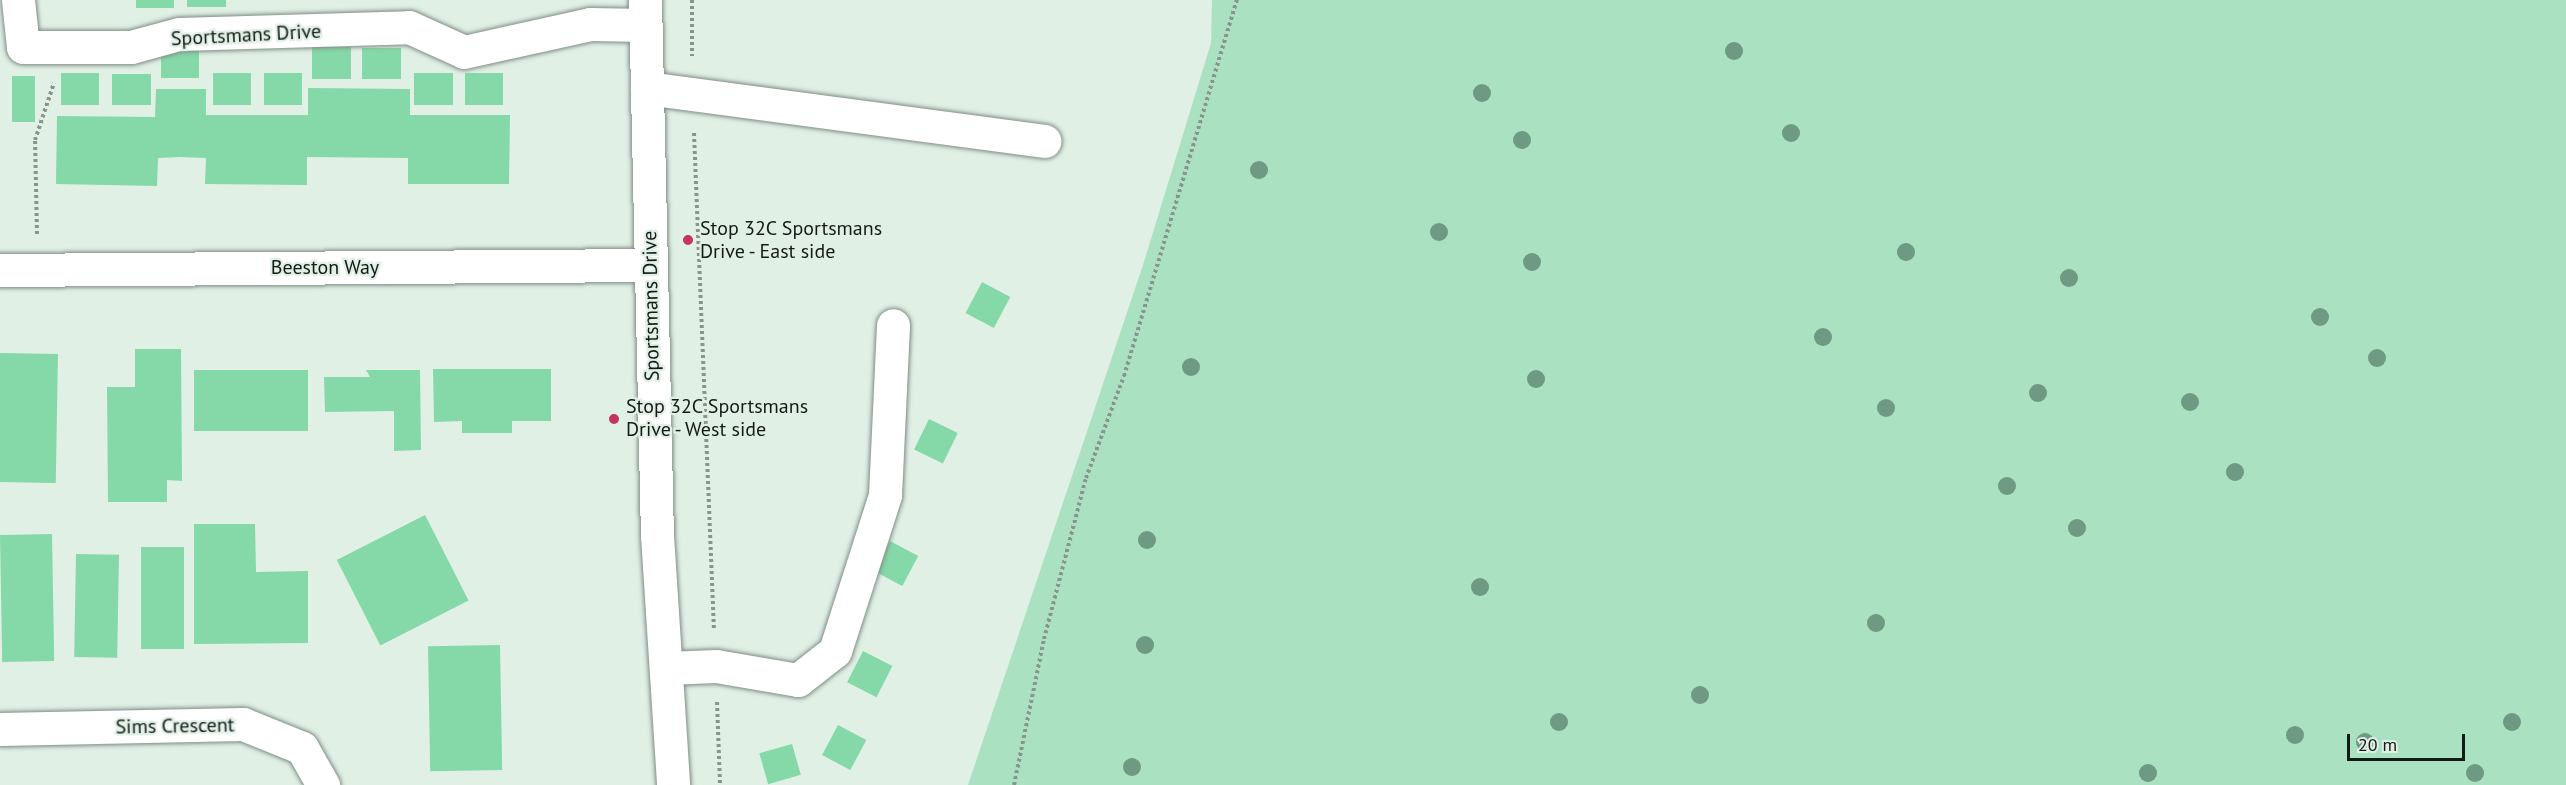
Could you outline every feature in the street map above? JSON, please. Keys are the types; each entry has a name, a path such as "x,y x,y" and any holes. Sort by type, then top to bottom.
{"street":[{"name":"Sportsmans Drive","path":"18,0 23,47 131,47 179,34 410,13 464,52 645,13 650,265 666,668 673,785"},
{"path":"647,88 1044,141"},
{"name":"Beeston Way","path":"0,270 650,265"},
{"path":"666,668 716,666 798,680 835,651 885,495 893,325"},
{"name":"Sims Crescent","path":"0,729 243,724 302,748 323,785"}],"path":[{"path":"692,0 693,94 720,785"},
{"path":"1014,785 1044,639 1086,478 1124,376 1237,0"},
{"path":"37,243 35,140 54,89 56,47"}],"green space":[{"path":"1212,0 2566,0 2566,785 968,785 1143,265 1211,43"}],"building":[{"path":"136,0 174,0 174,8 136,8"},
{"path":"187,0 226,0 226,7 187,7"},
{"path":"161,47 199,47 199,78 161,78"},
{"path":"312,47 351,47 351,79 312,79"},
{"path":"362,48 401,48 401,79 362,79"},
{"path":"61,73 99,73 99,105 61,105"},
{"path":"213,73 251,73 251,105 213,105"},
{"path":"264,73 302,73 302,105 264,105"},
{"path":"414,73 453,73 453,105 414,105"},
{"path":"465,73 503,73 503,105 465,105"},
{"path":"112,74 151,74 151,105 112,105"},
{"path":"12,76 35,76 35,122 12,122"},
{"path":"308,88 410,89 410,115 510,115 509,184 408,184 408,158 307,157 307,185 205,184 206,158 180,157 158,158 157,186 56,184 57,116 155,117 156,89 206,89 206,115 308,115"},
{"path":"982,282 1010,297 994,328 966,313"},
{"path":"135,349 181,349 182,481 167,480 167,502 108,502 107,387 135,387"},
{"path":"0,353 58,354 56,483 0,482"},
{"path":"433,369 551,369 551,421 512,421 512,433 462,433 462,421 434,422"},
{"path":"194,370 308,370 308,431 194,431"},
{"path":"366,370 420,370 421,450 394,451 394,411 325,412 324,377 370,377"},
{"path":"929,419 958,433 943,464 914,450"},
{"path":"425,515 469,601 380,645 337,560"},
{"path":"194,524 255,524 256,572 308,571 308,643 194,644"},
{"path":"52,534 54,661 2,662 0,535"},
{"path":"890,541 918,556 902,586 874,571"},
{"path":"141,547 184,547 184,649 141,649"},
{"path":"76,554 119,555 117,658 74,657"},
{"path":"500,645 502,770 430,771 428,646"},
{"path":"863,651 892,666 877,697 847,682"},
{"path":"838,725 866,740 850,770 822,755"},
{"path":"792,744 801,775 768,784 759,753"}],"place":[{"name":"Stop 32C Sportsmans Drive - East side","path":"688,240"},
{"name":"Stop 32C Sportsmans Drive - West side","path":"614,419"}]}
